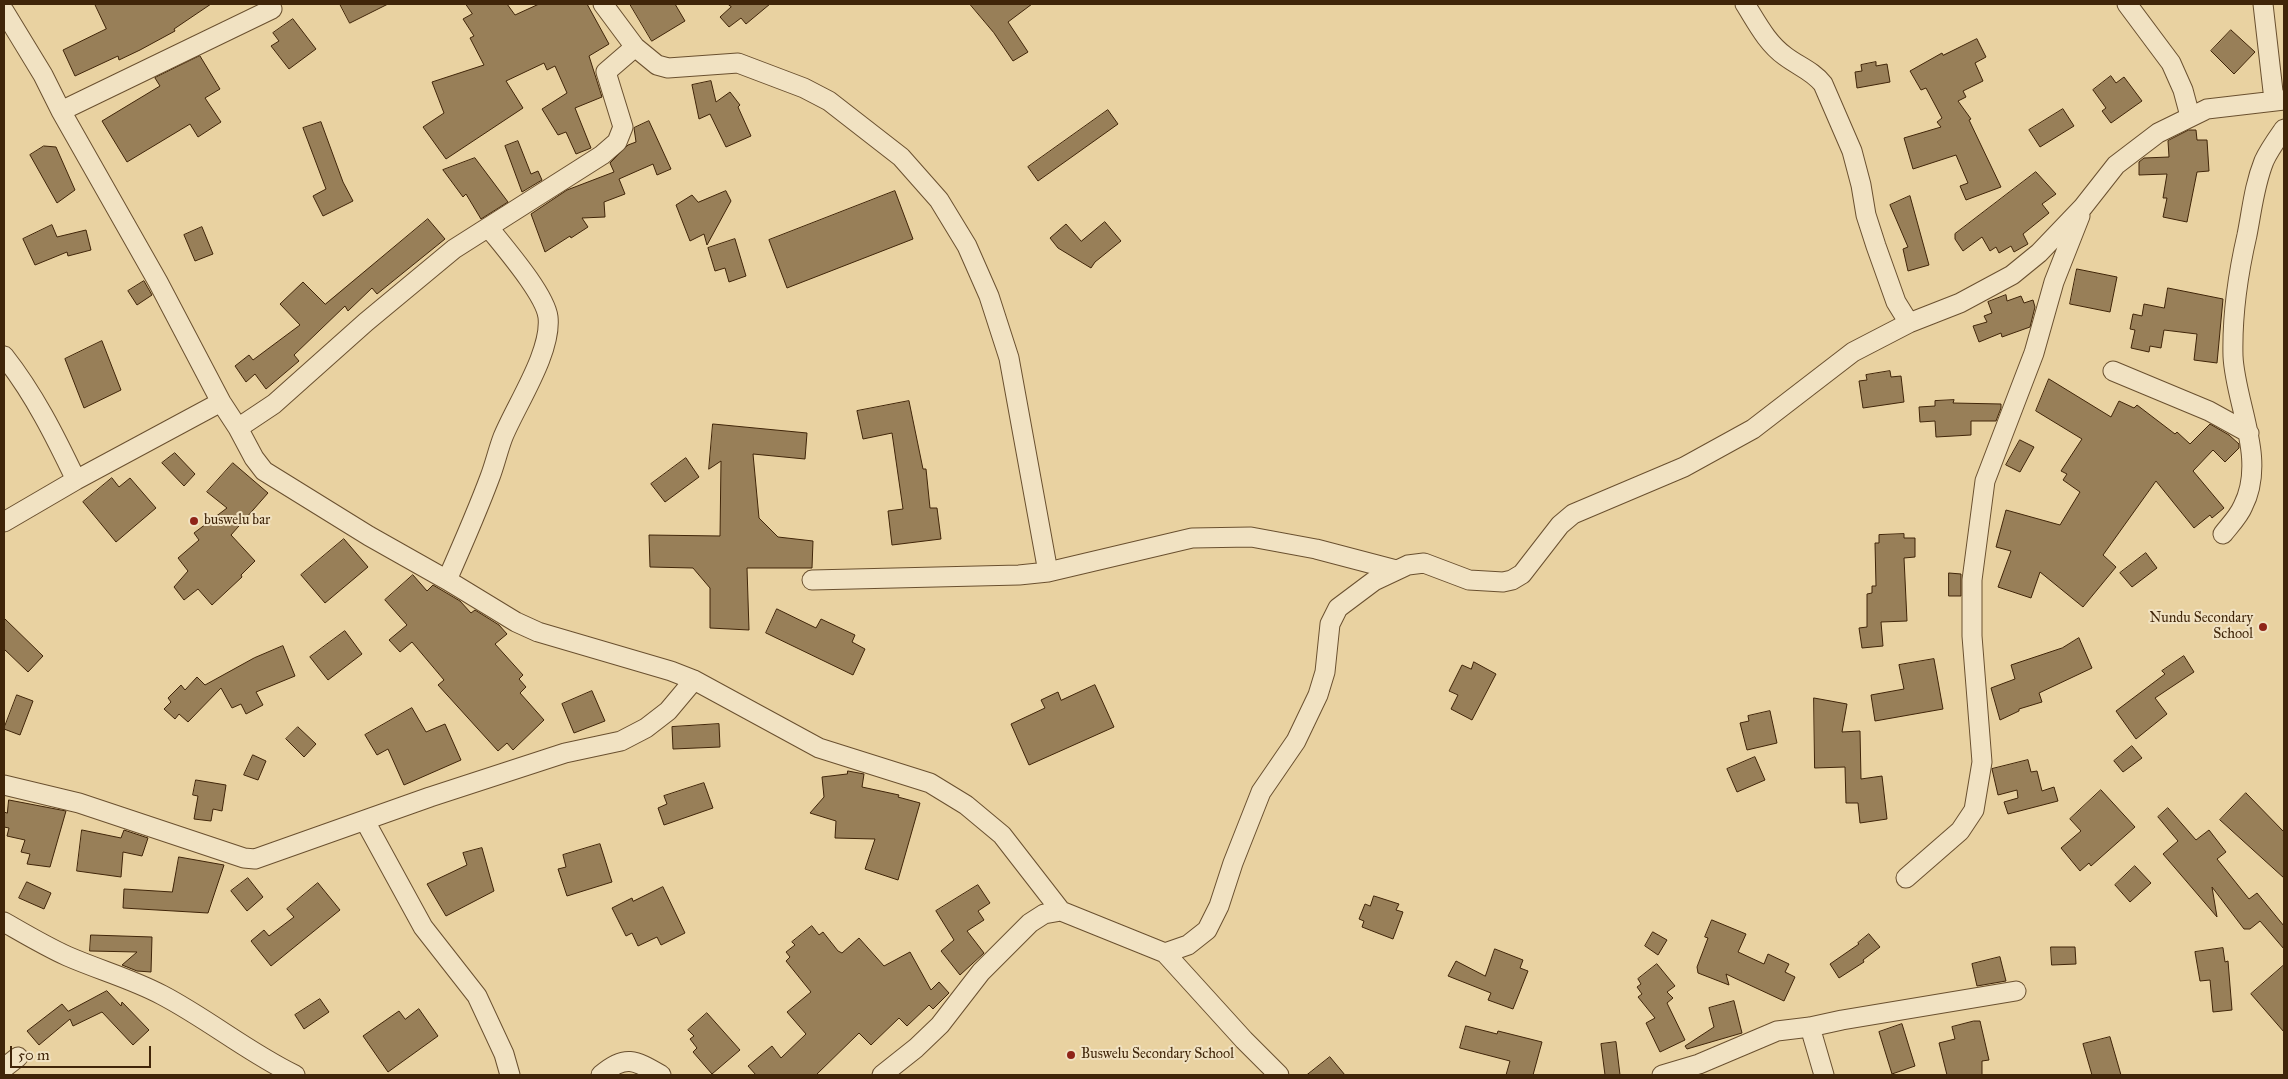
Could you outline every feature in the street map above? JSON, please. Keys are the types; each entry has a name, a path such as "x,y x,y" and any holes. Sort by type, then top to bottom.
{"street":[{"path":"603,4 635,47 656,65 668,68 738,63 804,88 829,101 894,151 939,200 967,246 989,296 1009,358 1048,572"},
{"path":"1745,4 1766,38 1774,47 1786,57 1817,76 1823,84 1852,151 1861,184 1866,215 1896,302 1909,323"},
{"path":"2127,4 2171,63 2183,90 2190,116"},
{"path":"1165,953 1188,946 1207,930 1215,914 1261,792 1296,741 1318,695 1324,672 1330,624 1338,608 1374,581 1396,570 1424,563 1470,580 1503,582 1512,580 1522,574 1560,525 1573,514 1684,467 1753,429 1853,352 1909,323 1960,303 2012,275 2039,253 2083,207 2116,165 2158,133 2207,109 2279,100 2264,4"},
{"path":"60,111 272,9"},
{"path":"4,11 43,75 60,111 158,282 221,402 254,458 264,471 275,480 516,622 538,632 671,671 694,680 818,748 930,783 966,805 1002,835 1061,911 1165,953 1244,1040 1279,1075"},
{"path":"238,428 274,404 410,284 454,249 602,155 617,142 623,127 606,72 635,47"},
{"path":"2223,534 2243,507 2249,492 2251,462 2249,433 2233,357 2237,291 2254,192 2265,160 2284,129"},
{"path":"1906,878 1960,831 1974,810 1982,762 1972,636 1972,580 1985,482 2034,353 2054,282 2083,207"},
{"path":"447,580 480,504 502,438 542,352 548,329 548,316 542,301 489,228"},
{"path":"4,356 23,380 45,417 76,480"},
{"path":"2114,371 2209,411 2249,433"},
{"path":"4,522 76,480 221,402"},
{"path":"812,580 1048,572 1192,538 1251,537 1316,549 1396,570"},
{"path":"4,785 79,804 244,858 255,859 430,797 579,748 621,741 646,728 668,711 694,680"},
{"path":"365,821 423,927 477,996 504,1054 510,1075"},
{"path":"882,1075 916,1048 940,1025 981,972 1030,923 1044,914 1061,911"},
{"path":"4,922 36,941 68,956 174,1001 296,1075"},
{"path":"1662,1075 1699,1064 1777,1031 1810,1027 2016,990"},
{"path":"1810,1027 1824,1075"},
{"path":"601,1075 612,1065 625,1060 640,1063 661,1075"}],"building":[{"path":"95,4 211,4 174,29 175,31 140,50 119,60 118,56 75,76 63,50 106,29"},
{"path":"340,4 388,4 350,23"},
{"path":"466,4 507,4 515,15 539,4 587,4 609,44 589,56 602,97 575,108 591,148 576,154 566,132 558,135 542,109 567,93 555,66 547,70 544,63 506,81 523,108 446,159 423,127 444,113 432,82 484,65 470,38 474,36 463,19 472,14"},
{"path":"630,4 675,4 685,21 652,41"},
{"path":"728,4 770,4 746,24 741,18 729,27 720,17 731,7"},
{"path":"970,4 1032,4 1008,22 1028,52 1013,61 994,33"},
{"path":"293,19 316,49 289,69 271,46 279,41 273,33"},
{"path":"2231,30 2255,52 2234,74 2211,51"},
{"path":"1977,39 1986,57 1975,63 1983,81 1963,91 1966,97 1958,101 1971,119 1969,120 2001,187 1966,200 1960,186 1968,183 1956,155 1913,169 1904,138 1941,127 1937,122 1942,118 1926,88 1921,90 1910,71 1942,53 1943,55"},
{"path":"200,56 220,89 205,98 221,122 198,137 190,124 127,162 102,121 160,86 155,78"},
{"path":"1876,62 1876,66 1887,64 1890,82 1857,88 1855,72 1862,71 1861,65"},
{"path":"2111,76 2116,83 2124,77 2142,101 2111,123 2102,111 2106,108 2093,90"},
{"path":"711,81 716,102 730,92 740,105 738,107 751,136 726,147 710,114 699,119 692,85"},
{"path":"2063,109 2074,126 2040,147 2029,130"},
{"path":"1108,110 1118,124 1038,181 1028,167"},
{"path":"649,121 671,169 657,175 653,164 619,179 625,194 604,202 605,217 582,218 588,227 545,252 531,214 567,190 614,172 610,163 628,145 636,142 634,128"},
{"path":"321,122 343,182 353,201 323,216 313,196 326,189 303,128"},
{"path":"2189,130 2196,130 2197,140 2207,140 2209,171 2197,172 2187,222 2163,217 2167,198 2163,198 2167,174 2139,175 2139,162 2144,158 2169,157 2168,141"},
{"path":"518,141 531,174 538,171 542,180 522,192 505,146"},
{"path":"44,146 56,147 75,190 57,203 30,155"},
{"path":"475,158 508,202 481,219 466,194 463,197 443,170"},
{"path":"2036,172 2056,194 2042,204 2049,213 2023,234 2028,244 2014,252 2011,246 1999,253 1996,247 1990,251 1982,237 1963,251 1955,239 1955,234"},
{"path":"726,191 731,201 707,245 704,234 690,241 676,205 692,195 698,202"},
{"path":"895,191 913,239 787,288 769,240"},
{"path":"1910,196 1929,265 1908,271 1903,249 1908,247 1890,205"},
{"path":"428,219 445,239 377,294 372,288 348,311 345,306 294,355 299,361 266,389 255,374 246,382 235,366 249,355 253,360 300,325 280,304 303,282 325,304"},
{"path":"1105,222 1121,241 1095,262 1091,268 1058,248 1050,238 1066,224 1081,241"},
{"path":"52,225 57,237 86,230 91,250 68,256 67,252 35,265 23,239"},
{"path":"202,227 213,254 195,261 184,235"},
{"path":"735,239 746,276 729,282 725,268 715,271 708,248"},
{"path":"2077,269 2117,277 2110,312 2070,304"},
{"path":"144,281 152,295 137,305 128,291"},
{"path":"2168,288 2223,299 2217,363 2194,360 2197,334 2164,330 2161,348 2150,346 2149,352 2131,348 2135,330 2130,329 2133,314 2142,316 2144,304 2164,308"},
{"path":"2006,295 2007,301 2021,296 2024,303 2033,300 2035,307 2030,327 2002,337 2001,333 1979,342 1973,326 1987,322 1984,316 1992,313 1988,302"},
{"path":"102,341 121,390 84,408 65,359"},
{"path":"1890,371 1891,377 1901,376 1904,402 1863,408 1859,381 1867,380 1866,375"},
{"path":"2049,379 2111,417 2119,401 2134,408 2137,405 2175,434 2177,432 2190,444 2210,424 2229,435 2239,444 2239,448 2225,462 2213,450 2193,471 2224,508 2212,518 2210,515 2194,528 2156,481 2103,555 2116,567 2083,607 2040,572 2031,598 1998,587 2011,551 1996,547 2006,510 2060,525 2080,492 2063,480 2067,474 2061,471 2082,439 2036,411"},
{"path":"1954,400 1953,403 2001,404 2001,408 1996,421 1971,421 1971,435 1936,437 1935,421 1920,422 1919,407 1935,406 1935,401"},
{"path":"909,401 923,469 926,469 930,508 937,508 941,539 892,545 888,511 903,509 892,433 863,439 857,411"},
{"path":"713,424 807,433 805,459 753,454 759,518 778,537 813,541 812,568 747,568 749,630 710,628 710,588 693,568 650,567 649,535 720,536 721,461 709,469"},
{"path":"2020,440 2034,447 2020,472 2006,465"},
{"path":"175,453 195,474 184,486 162,463"},
{"path":"686,458 699,477 665,502 651,484"},
{"path":"233,463 268,493 231,535 255,561 241,575 242,577 212,605 198,589 184,600 174,587 188,571 178,558 199,540 194,533 227,508 207,492"},
{"path":"112,478 119,487 130,478 156,508 116,542 83,502"},
{"path":"1904,534 1904,538 1915,538 1915,557 1904,558 1907,621 1881,622 1883,646 1862,648 1859,628 1867,627 1867,594 1872,593 1872,586 1876,586 1875,543 1879,543 1879,535"},
{"path":"344,539 368,567 325,603 301,575"},
{"path":"2146,553 2157,568 2132,587 2120,573"},
{"path":"1949,573 1961,574 1961,596 1949,596"},
{"path":"413,575 427,591 433,585 460,601 471,613 475,610 499,625 507,634 495,644 523,675 519,679 526,687 520,693 544,720 513,750 507,743 498,751 438,685 444,680 412,642 400,652 389,640 407,625 385,600"},
{"path":"777,609 816,628 821,619 855,635 852,642 865,649 853,675 766,633"},
{"path":"4,618 43,656 28,672 4,649"},
{"path":"345,631 362,654 328,680 310,657"},
{"path":"2079,638 2092,668 2039,693 2042,702 2019,709 2019,711 2000,720 1991,688 2015,679 2011,665 2062,648"},
{"path":"283,646 295,676 256,692 263,705 246,714 241,704 232,708 221,688 188,722 179,714 175,719 164,709 171,702 168,698 181,685 185,690 197,677 205,685 254,658"},
{"path":"2184,656 2194,672 2155,698 2167,714 2136,739 2116,711 2165,674 2162,671"},
{"path":"1934,659 1943,709 1875,721 1871,695 1904,689 1899,665"},
{"path":"1474,662 1496,674 1472,720 1451,709 1458,695 1449,691 1462,665 1471,669"},
{"path":"1095,685 1114,727 1029,765 1011,724 1045,708 1041,700 1058,692 1061,700"},
{"path":"592,691 605,721 574,733 562,704"},
{"path":"17,695 33,701 20,735 4,729"},
{"path":"1814,698 1847,704 1842,732 1860,731 1861,779 1882,776 1887,819 1860,823 1858,803 1846,803 1845,767 1815,768"},
{"path":"412,708 426,732 445,724 461,760 404,785 388,749 377,755 365,735"},
{"path":"1770,711 1777,743 1747,750 1740,723 1749,721 1748,716"},
{"path":"719,724 720,747 673,749 672,727"},
{"path":"298,727 316,744 304,757 286,739"},
{"path":"2132,746 2142,758 2123,772 2114,761"},
{"path":"253,755 266,761 258,780 244,775"},
{"path":"1755,757 1765,780 1737,792 1727,769"},
{"path":"2028,760 2031,772 2037,771 2042,791 2054,787 2058,801 2008,814 2004,802 2018,798 2017,790 1998,795 1992,769"},
{"path":"848,771 864,774 862,787 899,795 898,797 920,803 898,880 865,869 875,839 835,838 836,821 810,813 824,797 822,777 847,774"},
{"path":"196,780 226,785 222,811 213,809 211,821 194,819 198,796 193,795"},
{"path":"704,783 713,808 664,825 658,808 667,804 664,796"},
{"path":"2101,790 2135,827 2091,866 2089,863 2080,871 2061,848 2081,831 2070,819"},
{"path":"2246,793 2284,832 2284,878 2220,820"},
{"path":"9,800 66,811 50,867 27,864 30,854 21,852 25,840 7,836 9,828 4,827 4,812 7,813"},
{"path":"2168,808 2196,840 2209,830 2226,852 2217,859 2249,899 2257,893 2284,926 2284,949 2260,921 2250,929 2244,929 2212,887 2217,917 2163,854 2178,841 2158,817"},
{"path":"82,830 121,838 124,830 148,838 142,856 123,852 121,877 77,871"},
{"path":"600,844 612,882 567,896 558,869 566,867 563,855"},
{"path":"482,848 494,891 446,916 427,884 467,865 463,853"},
{"path":"179,857 224,865 208,913 123,908 124,889 172,892"},
{"path":"2135,866 2151,883 2130,902 2115,885"},
{"path":"248,878 263,897 247,911 231,891"},
{"path":"27,882 51,893 44,909 19,898"},
{"path":"318,883 340,910 271,966 251,941 264,930 269,936 294,917 287,909"},
{"path":"978,885 990,903 978,911 984,920 967,931 984,953 960,975 941,951 954,940 936,911"},
{"path":"663,887 685,933 661,945 657,937 638,946 632,933 626,936 612,908 632,898 633,901"},
{"path":"1374,896 1399,904 1396,910 1403,912 1393,939 1362,927 1364,921 1359,919 1365,904 1370,906"},
{"path":"1712,920 1746,934 1738,952 1764,964 1768,954 1789,964 1785,972 1795,977 1784,1001 1726,974 1729,985 1698,973 1697,967 1708,938 1705,937"},
{"path":"812,926 819,935 823,932 838,951 842,953 859,938 884,966 910,952 931,990 939,982 949,993 933,1009 929,1005 907,1026 899,1018 871,1045 859,1033 816,1075 756,1075 748,1066 772,1046 781,1058 806,1034 787,1012 811,992 786,961 790,957 786,952 795,945 792,942"},
{"path":"1653,932 1667,940 1658,955 1645,946"},
{"path":"1869,934 1880,947 1863,960 1864,962 1839,978 1830,964 1859,944"},
{"path":"91,935 152,937 151,972 137,971 122,965 137,952 90,951"},
{"path":"2051,947 2075,947 2076,964 2052,965"},
{"path":"2223,948 2225,962 2228,961 2232,1010 2213,1012 2210,980 2200,981 2195,952"},
{"path":"1495,949 1523,960 1520,968 1528,971 1513,1009 1488,1000 1491,993 1448,976 1456,961 1485,976"},
{"path":"2000,957 2006,981 1977,986 1972,964"},
{"path":"1657,964 1675,986 1667,992 1673,998 1667,1003 1685,1040 1660,1052 1646,1023 1655,1018 1638,997 1642,994 1637,987 1641,984 1638,979"},
{"path":"2284,965 2284,1032 2251,994"},
{"path":"107,991 121,1006 122,1002 149,1030 133,1045 102,1012 73,1026 70,1019 39,1045 27,1031 62,1004 68,1011"},
{"path":"320,999 329,1012 304,1029 295,1015"},
{"path":"1734,1001 1742,1033 1687,1049 1685,1046 1714,1027 1709,1008"},
{"path":"419,1009 438,1036 388,1072 363,1036 399,1011 405,1019"},
{"path":"707,1013 740,1050 712,1074 693,1052 697,1048 690,1039 694,1036 688,1030"},
{"path":"1980,1021 1989,1060 1982,1061 1982,1075 1947,1075 1939,1043 1955,1039 1952,1027"},
{"path":"1902,1024 1915,1066 1892,1074 1879,1032"},
{"path":"1466,1026 1497,1034 1498,1031 1542,1042 1533,1075 1506,1075 1510,1061 1460,1048"},
{"path":"2110,1037 2121,1075 2092,1075 2083,1044"},
{"path":"1616,1042 1620,1075 1605,1075 1601,1044"},
{"path":"1330,1057 1345,1075 1307,1075"}],"place":[{"name":"buswelu bar","path":"194,521"},
{"name":"Nundu Secondary School","path":"2263,627"},
{"name":"Buswelu Secondary School","path":"1071,1055"}]}
